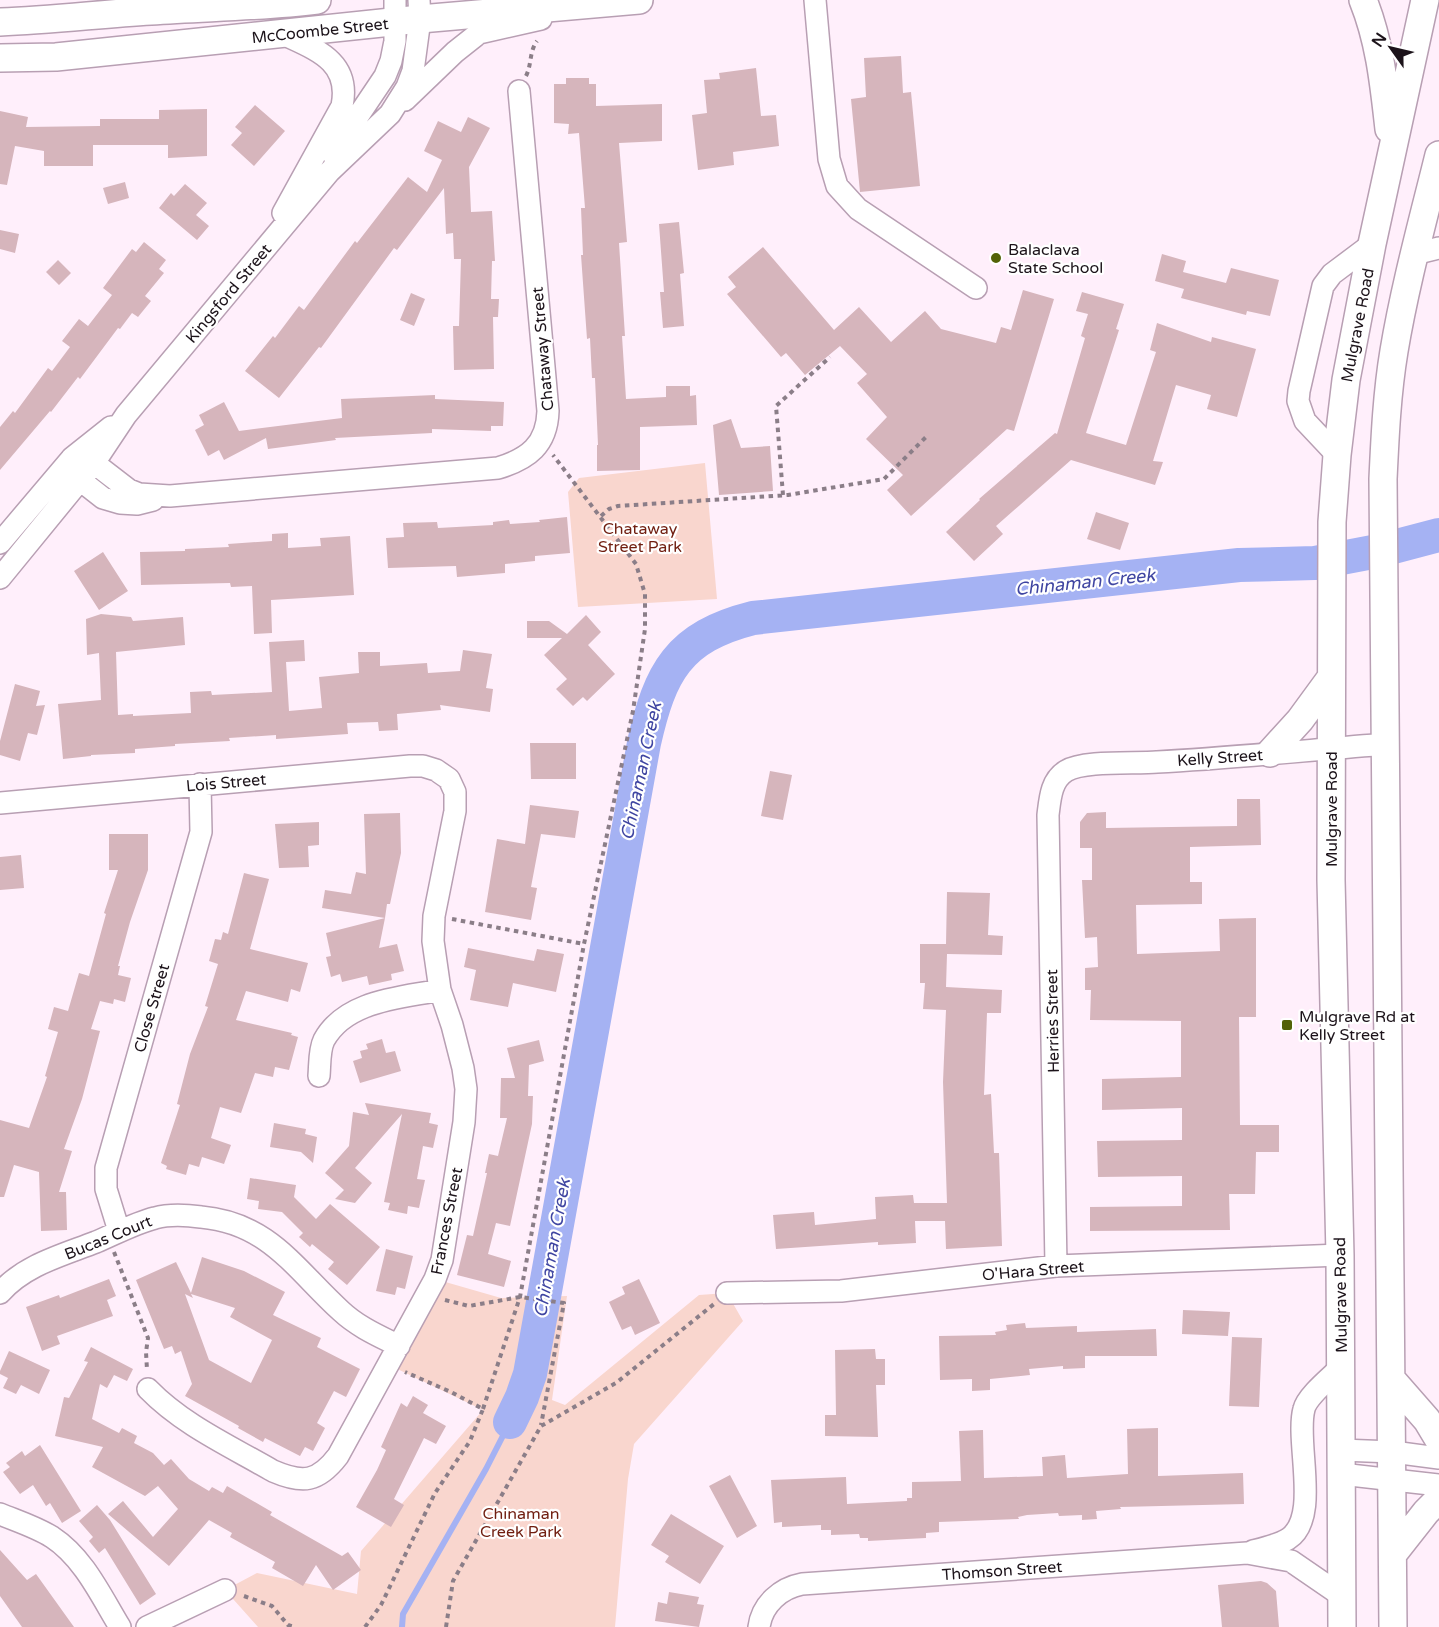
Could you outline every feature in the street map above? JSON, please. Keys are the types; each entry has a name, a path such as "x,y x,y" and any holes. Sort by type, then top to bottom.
{"main road":[{"name":"McCoombe Street","path":"0,22 317,0"},
{"name":"McCoombe Street","path":"0,58 56,57 285,34 407,10 638,0"},
{"path":"1363,0 1374,27 1379,52 1392,151"},
{"name":"Mulgrave Road","path":"1342,1627 1340,1255 1331,880 1332,539 1337,454 1346,380 1372,244 1425,0"},
{"path":"1393,1627 1383,568 1384,459 1389,396 1401,313 1427,251 1437,173"},
{"path":"1270,753 1330,680"},
{"path":"1392,1380 1427,1420 1439,1440"},
{"path":"1393,1554 1439,1499"}],"street":[{"path":"390,114 455,52 479,33 638,0"},
{"path":"815,0 829,159 837,186 858,209 976,288"},
{"name":"Kingsford Street","path":"0,578 94,464 126,415 329,172 390,114 407,87 413,72 407,10"},
{"name":"Kingsford Street","path":"329,172 348,131 385,76 407,10"},
{"path":"259,256 342,106 344,92 341,78 333,63 323,53 285,34"},
{"name":"Chataway Street","path":"519,91 548,411 541,441"},
{"path":"1337,454 1305,421 1300,411 1299,391 1323,286 1332,274 1372,244"},
{"name":"Kingsford Street","path":"0,543 72,458 126,415"},
{"path":"72,458 94,464 129,490 140,494 170,496 498,468 523,458 541,441"},
{"path":"72,458 80,480 103,498 120,504 137,504 170,496"},
{"name":"Kelly Street","path":"1058,777 1082,765 1157,762 1386,744"},
{"name":"Lois Street","path":"0,803 410,766 423,766 436,770 449,779"},
{"name":"Herries Street","path":"1056,1266 1048,815 1051,793 1058,777"},
{"name":"Frances Street","path":"148,1389 171,1411 186,1421 273,1471 302,1480 316,1477 328,1469 333,1462 427,1296 442,1260 464,1122 466,1089 452,1025 440,990 433,941 434,916 455,811 455,792 449,779"},
{"name":"Close Street","path":"113,1234 106,1189 106,1168 201,832 200,784"},
{"path":"319,1076 323,1041 335,1025 351,1013 370,1005 440,990"},
{"name":"Bucas Court","path":"0,1293 24,1272 156,1218 188,1215 214,1218 239,1224 281,1250 354,1322 399,1346"},
{"name":"O'Hara Street","path":"727,1293 840,1291 1056,1266 1340,1255"},
{"name":"Thomson Street","path":"763,1617 777,1594 790,1586 802,1584 1247,1553 1288,1539 1301,1524 1304,1506 1303,1410 1315,1393 1341,1367"},
{"path":"1341,1462 1393,1452 1439,1458"},
{"path":"1341,1462 1393,1479 1439,1485"},
{"path":"0,1514 52,1537 73,1555 120,1627"},
{"name":"Thomson Street","path":"1247,1553 1291,1562 1342,1596"},
{"path":"147,1627 225,1590"}],"path":[{"path":"519,91 530,67 531,49 542,36"},
{"path":"783,495 776,406 830,357"},
{"path":"601,516 609,509 618,506 783,495 884,479 927,436"},
{"path":"365,1627 381,1605 435,1493 470,1441 520,1298 584,944 633,711 646,609 642,580 636,564 541,441"},
{"path":"434,916 584,944"},
{"path":"113,1234 148,1338 146,1352 148,1389"},
{"path":"541,1426 616,1383 727,1293"},
{"path":"427,1296 469,1306 520,1298 564,1303 541,1426 453,1581 446,1627"},
{"path":"389,1365 451,1392 483,1409"},
{"path":"225,1590 272,1606 288,1625 295,1627"}],"green space":[{"name":"Chataway Street Park","path":"705,463 717,599 578,607 568,492 579,478"},
{"name":"Chinaman Creek Park","path":"435,1279 501,1298 567,1296 552,1400 565,1405 699,1295 727,1293 743,1321 634,1444 628,1479 615,1627 258,1627 225,1590 257,1573 357,1594 361,1551 483,1410 389,1365"}],"building":[{"path":"901,56 903,93 911,92 920,186 860,192 851,99 866,97 864,58"},
{"path":"756,68 761,116 776,115 779,146 733,152 734,165 698,170 692,115 707,113 704,80 720,79 719,73"},
{"path":"566,78 589,78 589,84 596,84 596,106 662,104 662,141 619,143 627,242 619,243 625,336 622,336 626,399 666,397 666,386 690,386 690,396 696,395 697,425 640,427 640,470 597,471 595,378 592,378 590,338 587,339 581,255 583,255 581,208 585,208 579,133 568,134 569,124 554,123 554,84 566,84"},
{"path":"255,105 285,131 254,166 231,145 242,133 235,127"},
{"path":"207,109 207,156 168,158 168,145 93,145 93,166 44,166 44,151 15,146 7,185 0,184 0,111 28,117 26,127 100,126 100,119 159,119 159,110"},
{"path":"468,117 490,128 469,167 471,212 492,211 495,261 492,261 491,299 499,299 498,317 493,317 494,369 454,370 453,326 459,326 461,259 454,259 453,233 446,234 444,188 397,250 394,248 321,348 319,347 279,398 245,371 273,336 275,338 299,306 304,310 355,241 357,243 408,177 427,192 442,160 424,151 438,121 461,132"},
{"path":"125,182 129,198 108,204 103,188"},
{"path":"185,184 207,203 196,215 209,226 197,240 159,208 171,193 174,196"},
{"path":"679,222 684,273 680,274 684,326 663,328 660,292 664,292 659,224"},
{"path":"0,230 19,234 15,253 0,249"},
{"path":"144,242 166,260 159,269 164,273 145,296 151,301 138,317 132,313 120,329 118,328 80,379 78,377 51,412 0,470 0,427 13,411 15,413 48,368 52,371 70,347 62,341 79,319 88,326 112,295 103,288 132,249 136,252"},
{"path":"763,247 834,330 859,307 891,342 925,311 941,329 996,343 1001,327 1011,330 1023,290 1054,299 1014,431 1007,429 911,516 887,490 903,475 866,439 887,417 857,383 867,374 840,346 805,375 786,353 781,357 727,294 736,287 728,277"},
{"path":"1162,254 1186,261 1183,272 1226,283 1231,268 1279,280 1270,316 1247,311 1246,315 1181,298 1184,289 1155,281"},
{"path":"58,260 71,273 59,285 46,272"},
{"path":"1082,292 1124,304 1116,329 1119,330 1086,433 1126,445 1156,352 1150,350 1157,323 1211,342 1212,337 1256,349 1237,417 1207,409 1211,395 1176,385 1153,461 1163,462 1155,485 1071,460 996,526 1003,534 974,561 946,532 979,499 1055,433 1057,434 1085,338 1081,336 1088,314 1076,311"},
{"path":"411,293 425,299 414,326 400,320"},
{"path":"435,395 435,399 504,402 503,426 491,426 491,431 432,429 432,433 335,438 336,440 268,449 266,438 224,460 219,450 208,456 195,430 204,425 199,415 224,402 239,431 342,418 341,399"},
{"path":"731,419 741,448 770,446 773,491 719,495 713,425"},
{"path":"1096,512 1129,523 1120,550 1087,539"},
{"path":"567,517 570,553 535,556 535,561 505,564 505,573 457,577 456,566 388,568 386,538 404,537 403,523 437,522 438,528 493,525 493,522 509,520 510,524 540,522 539,520"},
{"path":"288,533 288,548 321,546 320,538 350,536 354,595 271,600 272,633 254,634 252,586 231,587 230,583 141,585 140,552 229,547 228,544 272,541 272,534"},
{"path":"103,552 128,591 99,610 74,571"},
{"path":"101,614 131,617 133,621 183,617 185,645 116,652 118,715 191,713 190,692 211,691 212,695 272,692 269,642 304,640 305,661 286,662 289,711 322,708 319,677 359,673 358,652 380,652 380,666 427,663 428,673 460,671 463,650 492,654 486,688 493,689 490,712 440,705 441,710 397,714 398,730 379,731 378,722 347,723 348,734 276,739 276,735 229,738 230,741 175,744 175,746 135,749 135,753 63,759 58,704 101,700 99,653 87,655 86,619"},
{"path":"586,615 601,632 588,645 615,674 587,701 583,697 573,706 556,689 567,679 544,655 562,638 527,638 527,621 549,621 567,634"},
{"path":"15,684 40,691 36,706 45,705 37,735 28,733 20,761 0,755 0,741"},
{"path":"530,743 576,743 576,779 531,779"},
{"path":"770,771 792,775 783,820 761,816"},
{"path":"1237,799 1260,799 1261,845 1190,847 1190,882 1202,882 1202,904 1136,905 1137,954 1220,951 1219,919 1256,918 1256,1017 1239,1017 1240,1125 1279,1125 1279,1152 1256,1152 1255,1194 1229,1194 1230,1230 1090,1231 1090,1207 1182,1206 1182,1176 1098,1177 1097,1141 1182,1140 1182,1108 1102,1110 1102,1079 1181,1077 1181,1021 1090,1020 1091,990 1085,990 1085,968 1098,967 1097,937 1085,938 1082,880 1092,880 1092,848 1080,848 1080,822 1087,813 1106,812 1106,828 1237,826"},
{"path":"530,805 579,811 575,838 541,834 531,887 537,888 531,920 485,912 497,839 525,844"},
{"path":"400,813 401,853 385,918 322,908 325,890 351,894 356,872 366,874 364,814"},
{"path":"319,822 319,845 308,846 309,867 279,868 275,824"},
{"path":"109,834 148,834 148,870 118,966 120,966 118,975 131,978 125,1002 114,999 113,1004 100,1001 91,1029 100,1031 82,1099 64,1149 72,1151 59,1192 66,1192 67,1230 41,1231 39,1172 14,1165 4,1197 0,1197 0,1120 29,1128 47,1077 45,1076 58,1032 48,1029 54,1007 68,1011 79,973 89,976 106,914 104,913 118,870 109,870"},
{"path":"21,855 24,888 0,890 0,857"},
{"path":"244,873 269,879 250,949 308,963 300,992 291,989 288,1002 246,991 236,1020 292,1033 291,1035 298,1037 289,1070 275,1067 273,1077 255,1073 241,1113 220,1107 211,1138 231,1145 224,1164 202,1157 199,1167 189,1164 186,1175 166,1169 167,1166 161,1163 180,1105 177,1104 190,1054 208,1007 205,1006 218,964 209,961 215,939 221,940 223,932 228,934"},
{"path":"947,892 990,893 988,935 1003,936 1002,955 947,954 946,987 1002,990 1001,1013 987,1013 984,1095 991,1094 994,1153 999,1153 1002,1246 946,1249 945,1221 915,1221 916,1243 878,1245 878,1242 776,1249 773,1215 814,1212 815,1225 876,1219 875,1197 913,1195 914,1203 947,1203 943,1082 946,1010 923,1009 925,983 920,983 920,944 946,944"},
{"path":"385,918 379,948 397,944 404,971 391,974 392,980 369,985 367,976 342,982 340,974 331,977 326,957 331,956 326,933"},
{"path":"468,948 534,961 537,949 564,954 556,992 513,983 508,1007 470,1000 476,970 464,967"},
{"path":"382,1039 386,1053 395,1051 401,1071 360,1083 353,1061 362,1058 360,1051 368,1049 366,1044"},
{"path":"539,1040 544,1061 529,1065 528,1096 533,1096 532,1124 510,1226 496,1223 488,1254 511,1261 504,1287 457,1275 467,1235 473,1236 489,1154 498,1156 507,1118 500,1118 501,1078 515,1078 507,1048"},
{"path":"365,1103 431,1113 429,1123 438,1125 433,1148 423,1146 417,1179 425,1180 419,1208 408,1206 407,1214 388,1210 390,1203 384,1202 402,1114 355,1168 372,1183 355,1203 335,1199 344,1190 325,1173 349,1146 353,1112 369,1115"},
{"path":"274,1123 306,1129 305,1134 317,1137 313,1163 301,1152 270,1147"},
{"path":"250,1178 296,1185 294,1197 316,1219 330,1204 380,1247 347,1285 328,1269 334,1262 312,1244 310,1247 299,1237 303,1233 282,1212 258,1209 259,1201 247,1199"},
{"path":"386,1249 413,1256 405,1289 397,1287 395,1295 376,1291"},
{"path":"202,1257 244,1271 285,1292 273,1315 321,1338 317,1347 360,1369 346,1397 334,1391 317,1423 325,1428 313,1451 305,1447 300,1456 265,1438 263,1442 185,1396 192,1384 181,1351 175,1354 172,1346 164,1349 136,1280 176,1262 191,1293","holes":["185,1294 193,1298 191,1294 235,1308 230,1317 272,1340 251,1383 209,1360"]},
{"path":"109,1279 116,1296 107,1300 113,1316 57,1336 60,1344 42,1351 26,1307 59,1295 60,1298"},
{"path":"639,1279 660,1323 635,1335 631,1326 622,1330 609,1302 625,1294 622,1287"},
{"path":"1183,1310 1230,1312 1228,1336 1182,1334"},
{"path":"1025,1323 1026,1328 1077,1326 1077,1332 1156,1329 1157,1356 1085,1356 1085,1368 1063,1369 1063,1366 1029,1369 1030,1375 990,1379 990,1390 972,1391 972,1379 940,1380 939,1336 996,1335 995,1332 1007,1330 1006,1325"},
{"path":"1232,1337 1262,1338 1259,1407 1229,1406"},
{"path":"91,1347 133,1369 127,1381 114,1375 107,1388 100,1384 92,1419 119,1433 122,1428 137,1436 134,1443 153,1453 164,1465 171,1459 189,1479 209,1491 212,1487 223,1493 227,1486 272,1512 270,1515 342,1556 348,1552 361,1570 333,1590 316,1565 303,1586 272,1568 275,1562 230,1537 232,1533 209,1520 169,1566 108,1514 123,1501 153,1537 178,1509 158,1486 145,1496 92,1467 103,1447 55,1436 64,1397 69,1398 88,1362 84,1361"},
{"path":"875,1349 876,1359 885,1359 885,1385 876,1385 878,1437 825,1436 825,1415 836,1415 835,1350"},
{"path":"9,1351 50,1370 39,1394 21,1385 16,1394 3,1388 8,1378 0,1374 0,1371"},
{"path":"413,1396 428,1405 423,1413 446,1426 436,1444 424,1438 394,1499 404,1505 391,1527 356,1507 386,1450 381,1447 401,1403 407,1407"},
{"path":"1158,1428 1158,1476 1243,1473 1244,1504 1120,1507 1121,1509 1096,1511 1097,1519 1082,1520 1082,1515 1059,1516 1058,1513 1027,1515 1018,1517 1019,1519 939,1522 939,1532 926,1533 926,1538 868,1541 868,1538 860,1538 859,1534 831,1535 831,1530 821,1530 821,1525 782,1527 782,1522 774,1523 771,1480 846,1477 847,1504 907,1501 907,1498 912,1498 912,1482 961,1481 959,1431 983,1430 984,1478 1043,1476 1042,1457 1065,1455 1067,1478 1128,1474 1127,1429"},
{"path":"40,1445 81,1511 62,1523 50,1503 46,1506 33,1485 20,1494 3,1472 10,1467 6,1463 22,1451 25,1456"},
{"path":"730,1475 757,1526 737,1538 709,1486"},
{"path":"97,1505 110,1520 156,1594 140,1605 105,1548 99,1553 89,1541 93,1537 79,1521"},
{"path":"671,1514 724,1546 700,1584 665,1562 669,1556 651,1545"},
{"path":"0,1550 27,1580 36,1574 74,1627 22,1627 0,1596"},
{"path":"1261,1581 1276,1591 1279,1627 1222,1627 1218,1585"},
{"path":"669,1592 699,1597 697,1604 704,1605 699,1627 655,1621 658,1602 667,1604"}],"waterway":[{"name":"Chinaman Creek","path":"510,1422 530,1374 644,743 657,696 666,677 676,661 690,647 727,626 753,618 1239,565 1315,563 1378,551 1439,535"},
{"name":"Chinaman Creek","path":"402,1627 403,1614 486,1469 510,1422"}],"place":[{"name":"Balaclava State School","path":"996,258"},
{"name":"Mulgrave Rd at Kelly Street","path":"1287,1025"}]}
